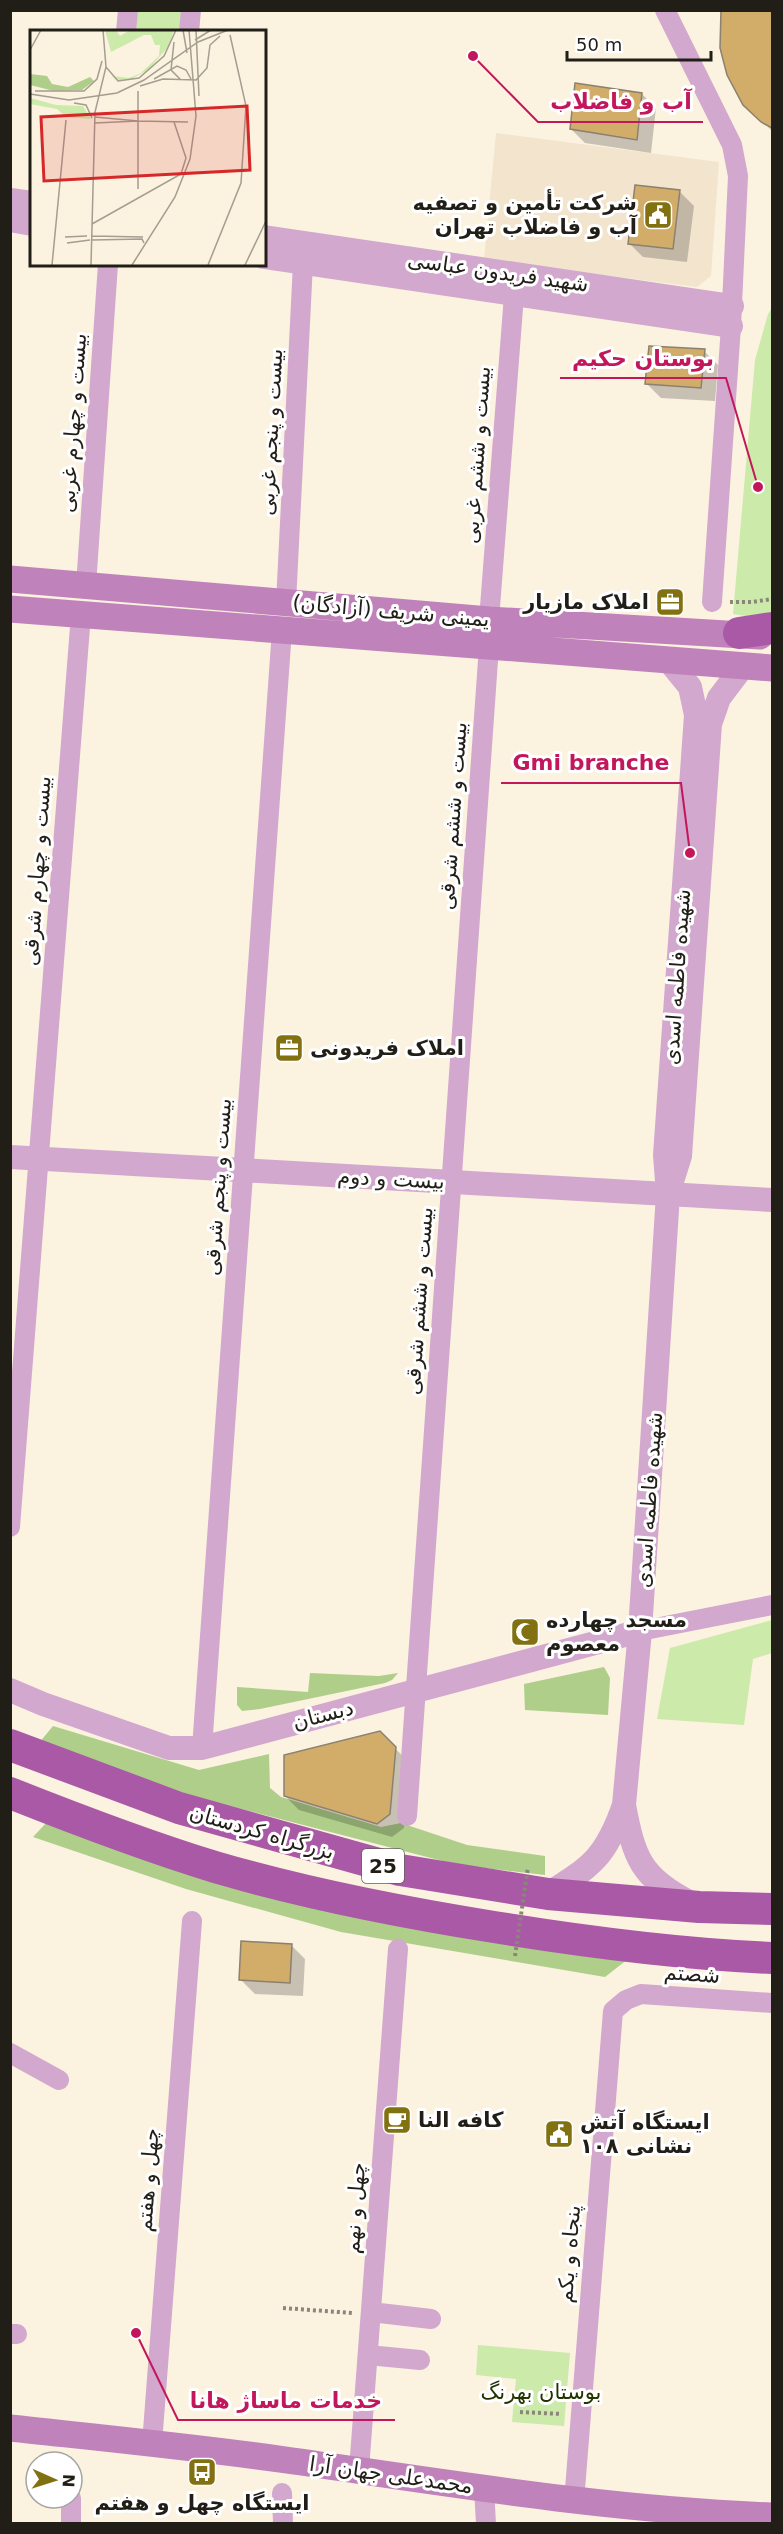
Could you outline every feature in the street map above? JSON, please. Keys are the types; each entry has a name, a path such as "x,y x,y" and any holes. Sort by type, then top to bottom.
{"highway":[{"path":"738,633 772,628"},
{"name":"بزرگراه کردستان","path":"10,1745 178,1808 411,1872 548,1894 699,1907 772,1909"},
{"name":"بزرگراه کردستان","path":"10,1793 117,1834 214,1867 394,1911 621,1946 720,1956 772,1958"}],"main road":[{"name":"یمینی شریف (آزادگان)","path":"10,579 489,620 738,633 772,637"},
{"name":"یمینی شریف (آزادگان)","path":"10,609 772,668"},
{"name":"محمدعلی جهان آرا","path":"10,2428 359,2470 699,2518 772,2516"}],"street":[{"path":"126,30 128,10"},
{"path":"189,30 190,10"},
{"path":"665,10 732,145 737,161 732,316 712,602"},
{"path":"10,200 30,203"},
{"path":"10,220 30,224"},
{"name":"شهید فریدون عباسی","path":"266,238 304,253 732,316"},
{"name":"شهید فریدون عباسی","path":"266,258 304,253"},
{"name":"بیست و پنجم غربی","path":"286,603 304,253"},
{"name":"بیست و چهارم غربی","path":"86,586 108,266"},
{"name":"شهید فریدون عباسی","path":"460,276 514,295 732,316"},
{"name":"بیست و ششم غربی","path":"489,620 514,295"},
{"name":"بیست و چهارم شرقی","path":"10,1527 81,614"},
{"name":"بیست و پنجم شرقی","path":"202,1748 282,630"},
{"name":"بیست و ششم شرقی","path":"407,1816 489,646"},
{"name":"شهیده فاطمه اسدی","path":"624,1805 640,1631 668,1194 665,1155 704,716 690,687 668,660"},
{"name":"شهیده فاطمه اسدی","path":"704,716 744,665"},
{"name":"بیست و دوم","path":"10,1157 772,1200"},
{"path":"640,1631 772,1605"},
{"name":"دبستان","path":"10,1690 43,1704 169,1748 202,1748 640,1631"},
{"path":"548,1894 578,1875 604,1850 612,1838 624,1805"},
{"path":"624,1805 632,1845 639,1861 665,1888 699,1907"},
{"name":"چهل و هفتم","path":"152,2444 192,1921"},
{"name":"چهل و نهم","path":"359,2470 398,1950"},
{"name":"شصتم","path":"613,2011 626,2000 640,1994 772,2003"},
{"name":"پنجاه و یکم","path":"574,2502 613,2011"},
{"path":"10,2053 59,2080"},
{"path":"371,2313 431,2319"},
{"path":"368,2355 420,2360"},
{"path":"484,2488 486,2523"},
{"path":"282,2493 283,2523"}],"path":[{"path":"712,602 752,602 772,598"},
{"path":"515,1956 528,1867"},
{"path":"283,2308 371,2313"},
{"path":"520,2412 581,2415"}],"shaded area":[{"path":"496,133 719,162 711,276 697,287 484,260"}],"green space":[{"path":"137,11 185,11 183,30 136,30"},
{"path":"772,308 772,619 770,620 733,614 755,360 768,314"},
{"path":"772,1620 772,1653 753,1659 744,1725 657,1719 670,1648"},
{"path":"604,1667 610,1678 608,1715 525,1710 524,1684"},
{"path":"310,1673 379,1676 398,1673 392,1680 385,1683 260,1709 242,1711 237,1705 237,1687 308,1692"},
{"path":"53,1726 199,1770 269,1754 270,1788 281,1797 381,1827 401,1823 467,1845 545,1856 545,1875 458,1865 199,1798 39,1743"},
{"path":"47,1822 628,1959 605,1977 341,1932 186,1889 33,1837"},
{"name":"بوستان بهرنگ","path":"478,2345 570,2353 564,2426 512,2422 516,2379 476,2375"}],"building":[{"path":"721,10 772,10 772,128 761,122 743,105 727,75 720,48"},
{"path":"575,83 642,93 637,140 570,129"},
{"path":"635,185 680,190 673,249 628,244"},
{"path":"649,346 705,349 701,388 645,384"},
{"path":"380,1731 396,1747 390,1814 377,1824 284,1796 284,1755"},
{"path":"241,1941 292,1944 290,1983 239,1980"}],"place":[{"name":"آب و فاضلاب","path":"473,56"},
{"name":"شركت تأمين و تصفيه آب و فاضلاب تهران","path":"658,215"},
{"name":"بوستان حکیم","path":"758,487"},
{"name":"املاک مازیار","path":"670,602"},
{"name":"Gmi branche","path":"690,853"},
{"name":"املاک فریدونی","path":"289,1048"},
{"name":"مسجد چهارده معصوم","path":"525,1632"},
{"name":"کافه النا","path":"397,2120"},
{"name":"ایستگاه آتش نشانی ۱۰۸","path":"559,2134"},
{"name":"خدمات ماساژ هانا","path":"136,2333"},
{"name":"ایستگاه چهل و هفتم","path":"202,2472"}]}
